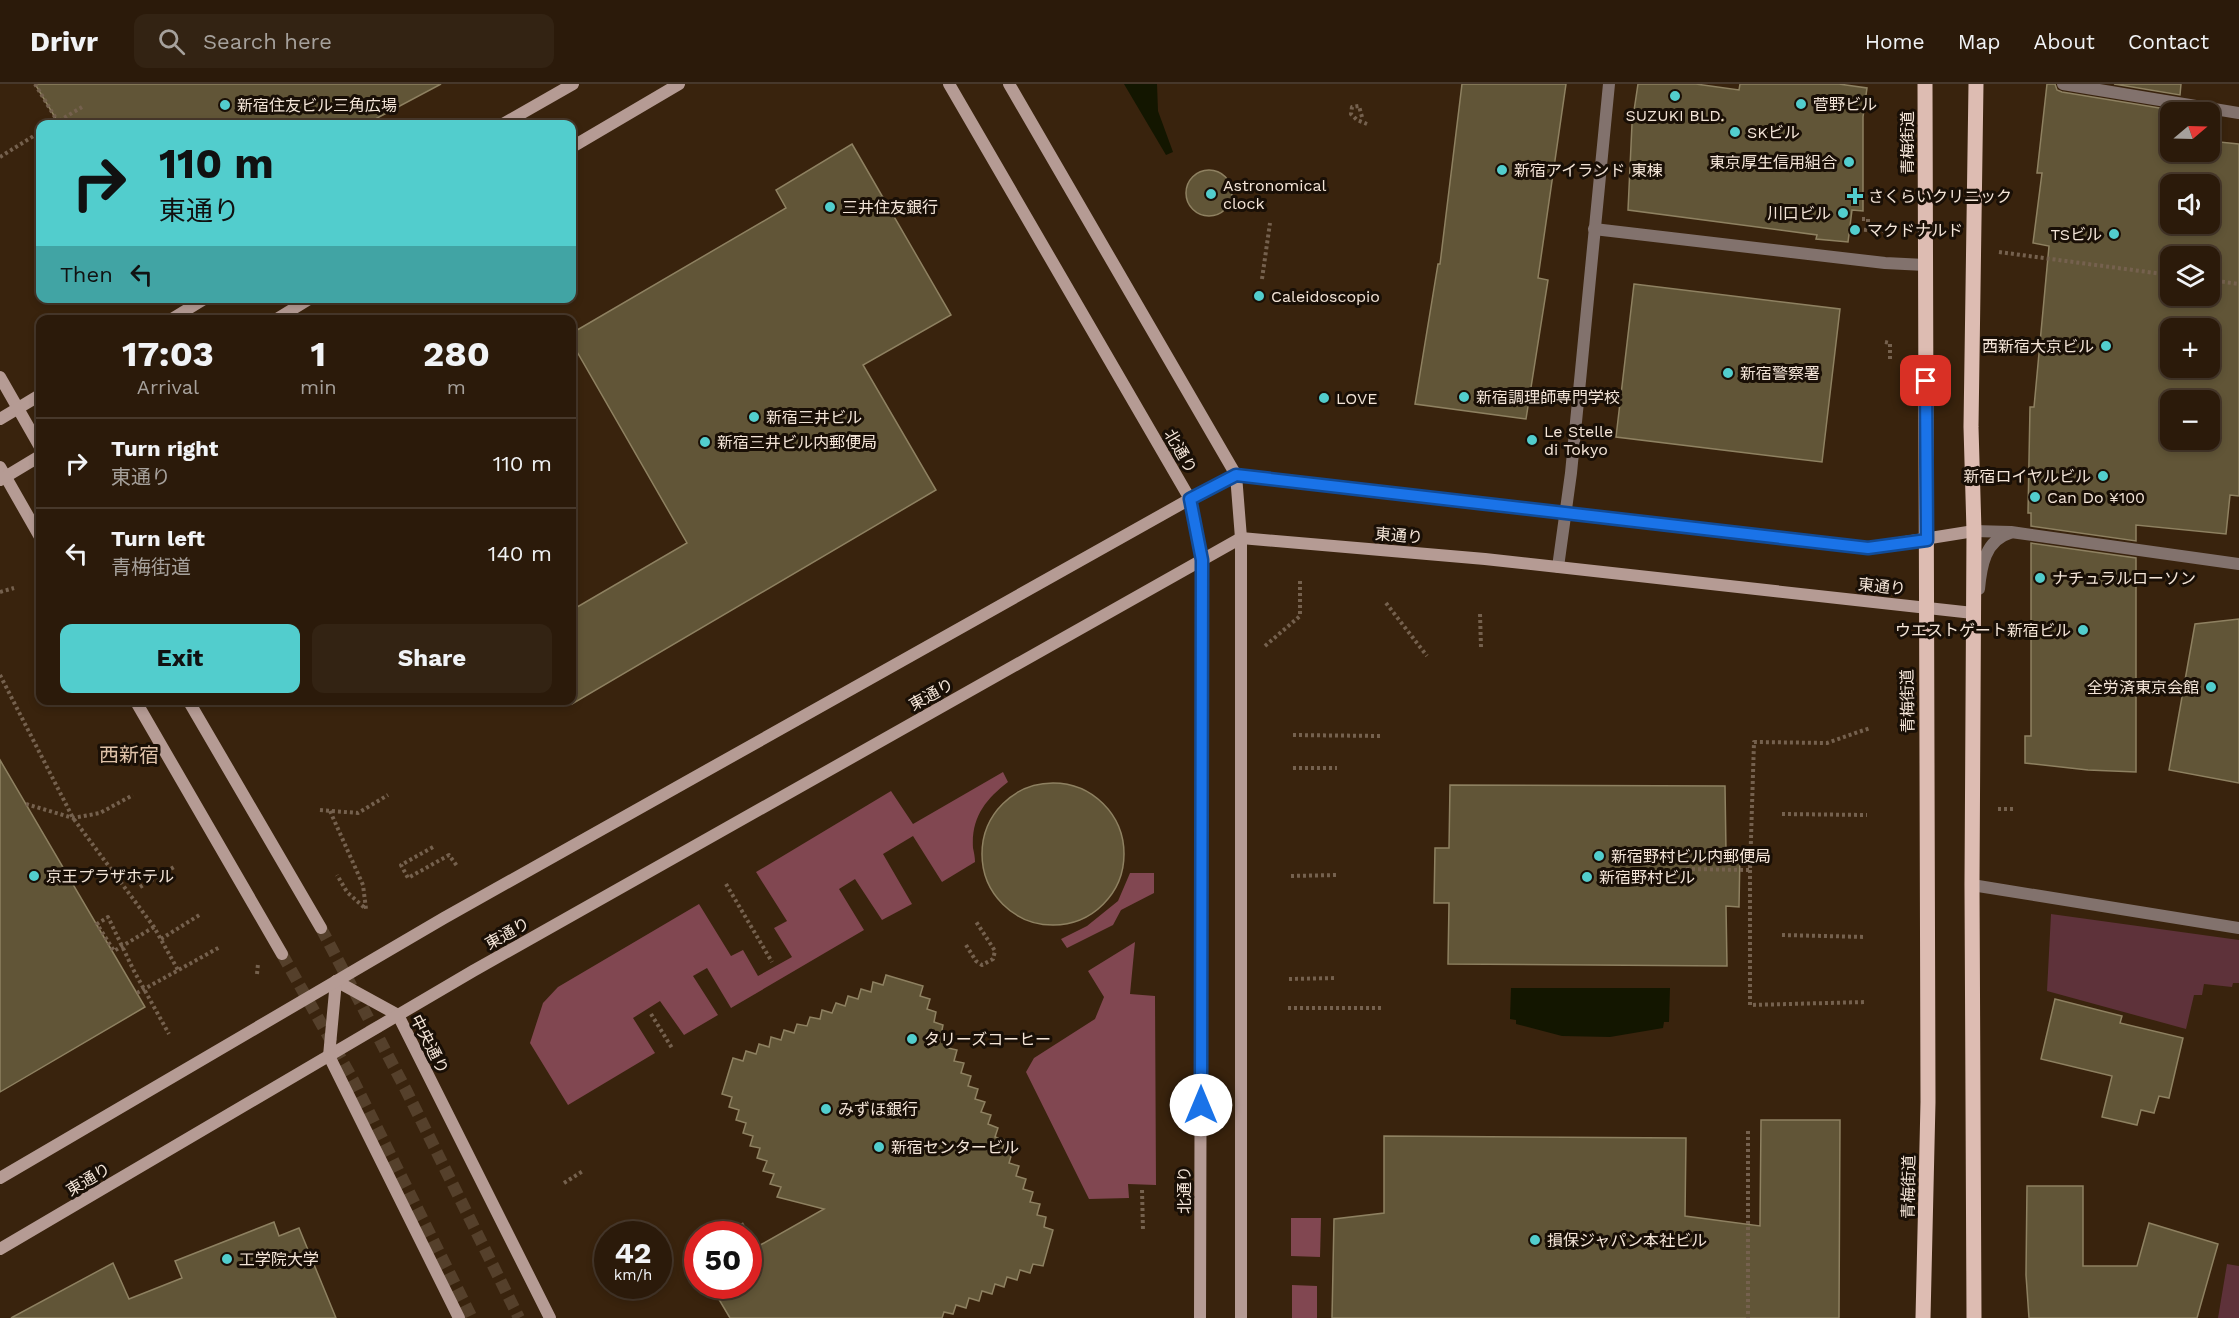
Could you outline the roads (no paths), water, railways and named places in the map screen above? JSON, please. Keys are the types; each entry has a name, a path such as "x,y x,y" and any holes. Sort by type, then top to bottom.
{"main road":[{"path":"510,120 573,84"},
{"path":"576,145 679,84"},
{"name":"北通り","path":"949,84 1190,499 1202,560 1200,1318"},
{"path":"1009,84 1236,475 1241,538 1241,1318"},
{"name":"青梅街道","path":"1923,1318 1928,1102 1925,84"},
{"path":"1974,1318 1972,681 1974,531 1971,427 1976,84"},
{"path":"178,315 198,303"},
{"path":"283,315 303,303"},
{"path":"0,377 36,440"},
{"path":"0,419 36,397"},
{"path":"0,480 36,458"},
{"path":"0,467 36,530"},
{"path":"0,1178 336,981 1236,475 1868,548 1974,531"},
{"name":"東通り","path":"0,1249 398,1015 1241,538 1558,567 1973,613"},
{"path":"138,705 282,954"},
{"path":"191,705 321,928"},
{"path":"336,981 329,1056 459,1318"},
{"name":"中央通り","path":"336,981 398,1015 550,1318"}],"street":[{"path":"1558,567 1609,84"},
{"path":"2062,84 2239,112"},
{"path":"1594,229 1885,263 1925,265"},
{"path":"1974,531 2011,532 2239,564"},
{"path":"1972,681 1983,562 1991,546 2004,534 2011,532"},
{"path":"1972,885 2239,928"}],"tunnel":[{"path":"321,928 406,1090 519,1318"},
{"path":"282,954 353,1080 472,1318"}],"place":[{"name":"SUZUKI BLD.","path":"1675,96"},
{"name":"菅野ビル","path":"1801,104"},
{"name":"新宿住友ビル三角広場","path":"225,105"},
{"name":"SKビル","path":"1735,132"},
{"name":"東京厚生信用組合","path":"1849,162"},
{"name":"新宿アイランド 東棟","path":"1502,170"},
{"name":"Astronomical clock","path":"1211,194"},
{"name":"さくらいクリニック","path":"1855,196"},
{"name":"三井住友銀行","path":"830,207"},
{"name":"川口ビル","path":"1843,213"},
{"name":"マクドナルド","path":"1855,230"},
{"name":"TSビル","path":"2114,234"},
{"name":"Caleidoscopio","path":"1259,296"},
{"name":"西新宿大京ビル","path":"2106,346"},
{"name":"新宿警察署","path":"1728,373"},
{"name":"新宿調理師専門学校","path":"1464,397"},
{"name":"LOVE","path":"1324,398"},
{"name":"新宿三井ビル","path":"754,417"},
{"name":"Le Stelle di Tokyo","path":"1532,440"},
{"name":"新宿三井ビル内郵便局","path":"705,442"},
{"name":"新宿ロイヤルビル","path":"2103,476"},
{"name":"Can Do ¥100","path":"2035,497"},
{"name":"ナチュラルローソン","path":"2040,578"},
{"name":"ウエストゲート新宿ビル","path":"2083,630"},
{"name":"全労済東京会館","path":"2211,687"},
{"name":"新宿野村ビル内郵便局","path":"1599,856"},
{"name":"京王プラザホテル","path":"34,876"},
{"name":"新宿野村ビル","path":"1587,877"},
{"name":"タリーズコーヒー","path":"912,1039"},
{"name":"みずほ銀行","path":"826,1109"},
{"name":"新宿センタービル","path":"879,1147"},
{"name":"損保ジャパン本社ビル","path":"1535,1240"},
{"name":"工学院大学","path":"227,1259"}],"district":[{"name":"西新宿","path":"129,755"}]}
